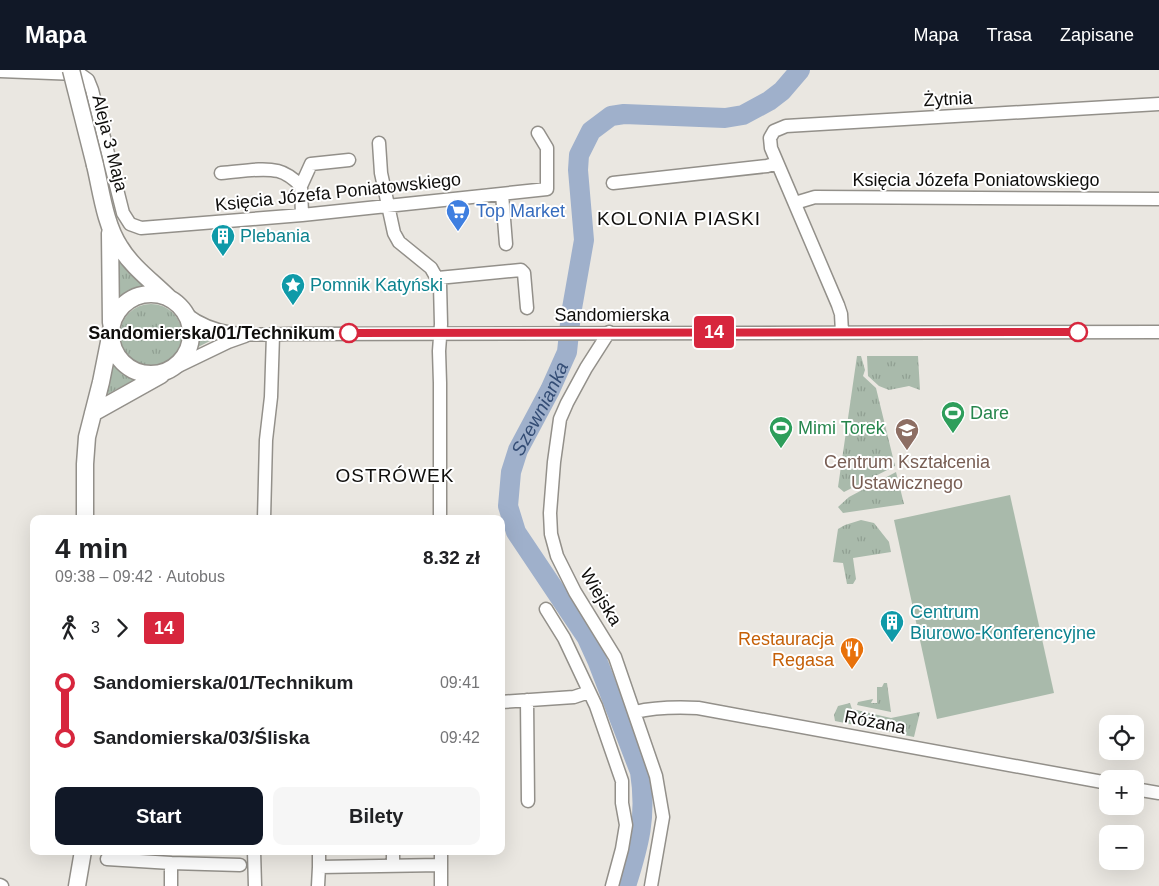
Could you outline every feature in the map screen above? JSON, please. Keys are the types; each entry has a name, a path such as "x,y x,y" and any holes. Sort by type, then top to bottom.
{"main road":[{"name":"Aleja 3 Maja","path":"71,70 110,226 115,238 124,254 171,299"},
{"name":"Aleja 3 Maja","path":"110,226 111,329"},
{"path":"85,515 86,452 93,413 111,329 121,307 136,297 154,294 171,299 186,314 191,328 190,346 181,361 169,370 93,413"},
{"path":"111,329 113,347 118,358 132,370 149,375 169,370"},
{"path":"77,886 83,855"},
{"path":"85,855 89,870 87,886"}],"street":[{"name":"Księcia Józefa Poniatowskiego","path":"0,71 76,74 88,80 95,99 121,207 125,218 133,226 141,228 302,215 547,189 547,148 538,133"},
{"name":"Żytnia","path":"777,163 771,148 770,138 774,131 782,127 1159,104"},
{"path":"379,143 380,173 394,233 399,242 426,263 438,278 440,289 438,351 440,383 440,515"},
{"path":"302,215 301,186 311,164 349,160"},
{"path":"613,183 767,166 777,163 838,305 841,314 842,332"},
{"path":"222,173 279,171 294,179 301,186"},
{"path":"502,194 506,244"},
{"name":"Księcia Józefa Poniatowskiego","path":"795,203 815,197 1159,199"},
{"path":"438,278 521,270 524,274 527,308"},
{"name":"Sandomierska","path":"186,314 210,328 245,336"},
{"name":"Wiejska","path":"609,332 582,375 560,419 555,448 550,524 552,543 557,556 575,592 615,657 656,776 662,817 651,886"},
{"name":"Sandomierska","path":"169,370 245,336 273,334 1159,332"},
{"path":"264,515 266,440 271,397 273,334"},
{"path":"546,609 564,638 596,706 622,781 622,803 626,825 612,886"},
{"path":"505,702 574,697 589,692"},
{"path":"527,700 528,801"},
{"name":"Różana","path":"635,712 674,707 698,708 1099,782"},
{"path":"1144,790 1159,793"},
{"path":"254,855 255,886"},
{"path":"318,855 318,886"},
{"path":"393,855 393,866"},
{"path":"441,855 441,886"},
{"path":"107,860 240,865"},
{"path":"170,886 171,863"},
{"path":"318,866 441,865"}],"green space":[{"path":"118,261 146,287 133,290 119,298"},
{"path":"145,304 157,304 173,313 180,323 182,335 180,347 173,357 157,366 145,366 134,361 125,352 120,341 120,329 125,318 134,309"},
{"path":"199,332 216,338 198,347"},
{"path":"857,356 861,356 865,370 863,376 876,388 895,466 844,492 838,487"},
{"path":"867,356 918,356 920,390 909,386 889,390 879,386 868,376"},
{"path":"113,364 124,375 134,380 106,395"},
{"path":"896,472 904,504 843,513 838,507 849,497"},
{"path":"1010,495 1054,693 937,719 894,520"},
{"path":"861,520 874,523 889,542 891,552 853,558 856,579 853,584 847,584 843,563 833,562 838,529"},
{"path":"884,683 887,683 891,712 857,705 858,702 873,699 871,703 877,703 877,687 882,687"},
{"path":"850,703 852,709 891,718 920,712 914,737 835,721 834,715 838,706"}],"waterway":[{"name":"Szewnianka","path":"626,886 635,857 642,817 643,803 640,772 587,638 516,532 508,506 511,472 518,450 550,390 567,352 571,314 584,240 578,170 579,155 591,131 611,116 624,114 725,118 743,115 769,101 782,91 800,70"}],"bus line":[{"name":"14","path":"349,333 1078,332"}],"place":[{"name":"Top Market","path":"458,232"},
{"name":"Plebania","path":"223,257"},
{"name":"Pomnik Katyński","path":"293,306"},
{"name":"Sandomierska/01/Technikum","path":"349,333"},
{"name":"Dare","path":"953,434"},
{"name":"Mimi Torek","path":"781,449"},
{"name":"Centrum Kształcenia Ustawicznego","path":"907,451"},
{"name":"Centrum Biurowo-Konferencyjne","path":"892,643"},
{"name":"Restauracja Regasa","path":"852,670"}],"district":[{"name":"KOLONIA PIASKI","path":"679,218"},
{"name":"OSTRÓWEK","path":"395,475"}]}
